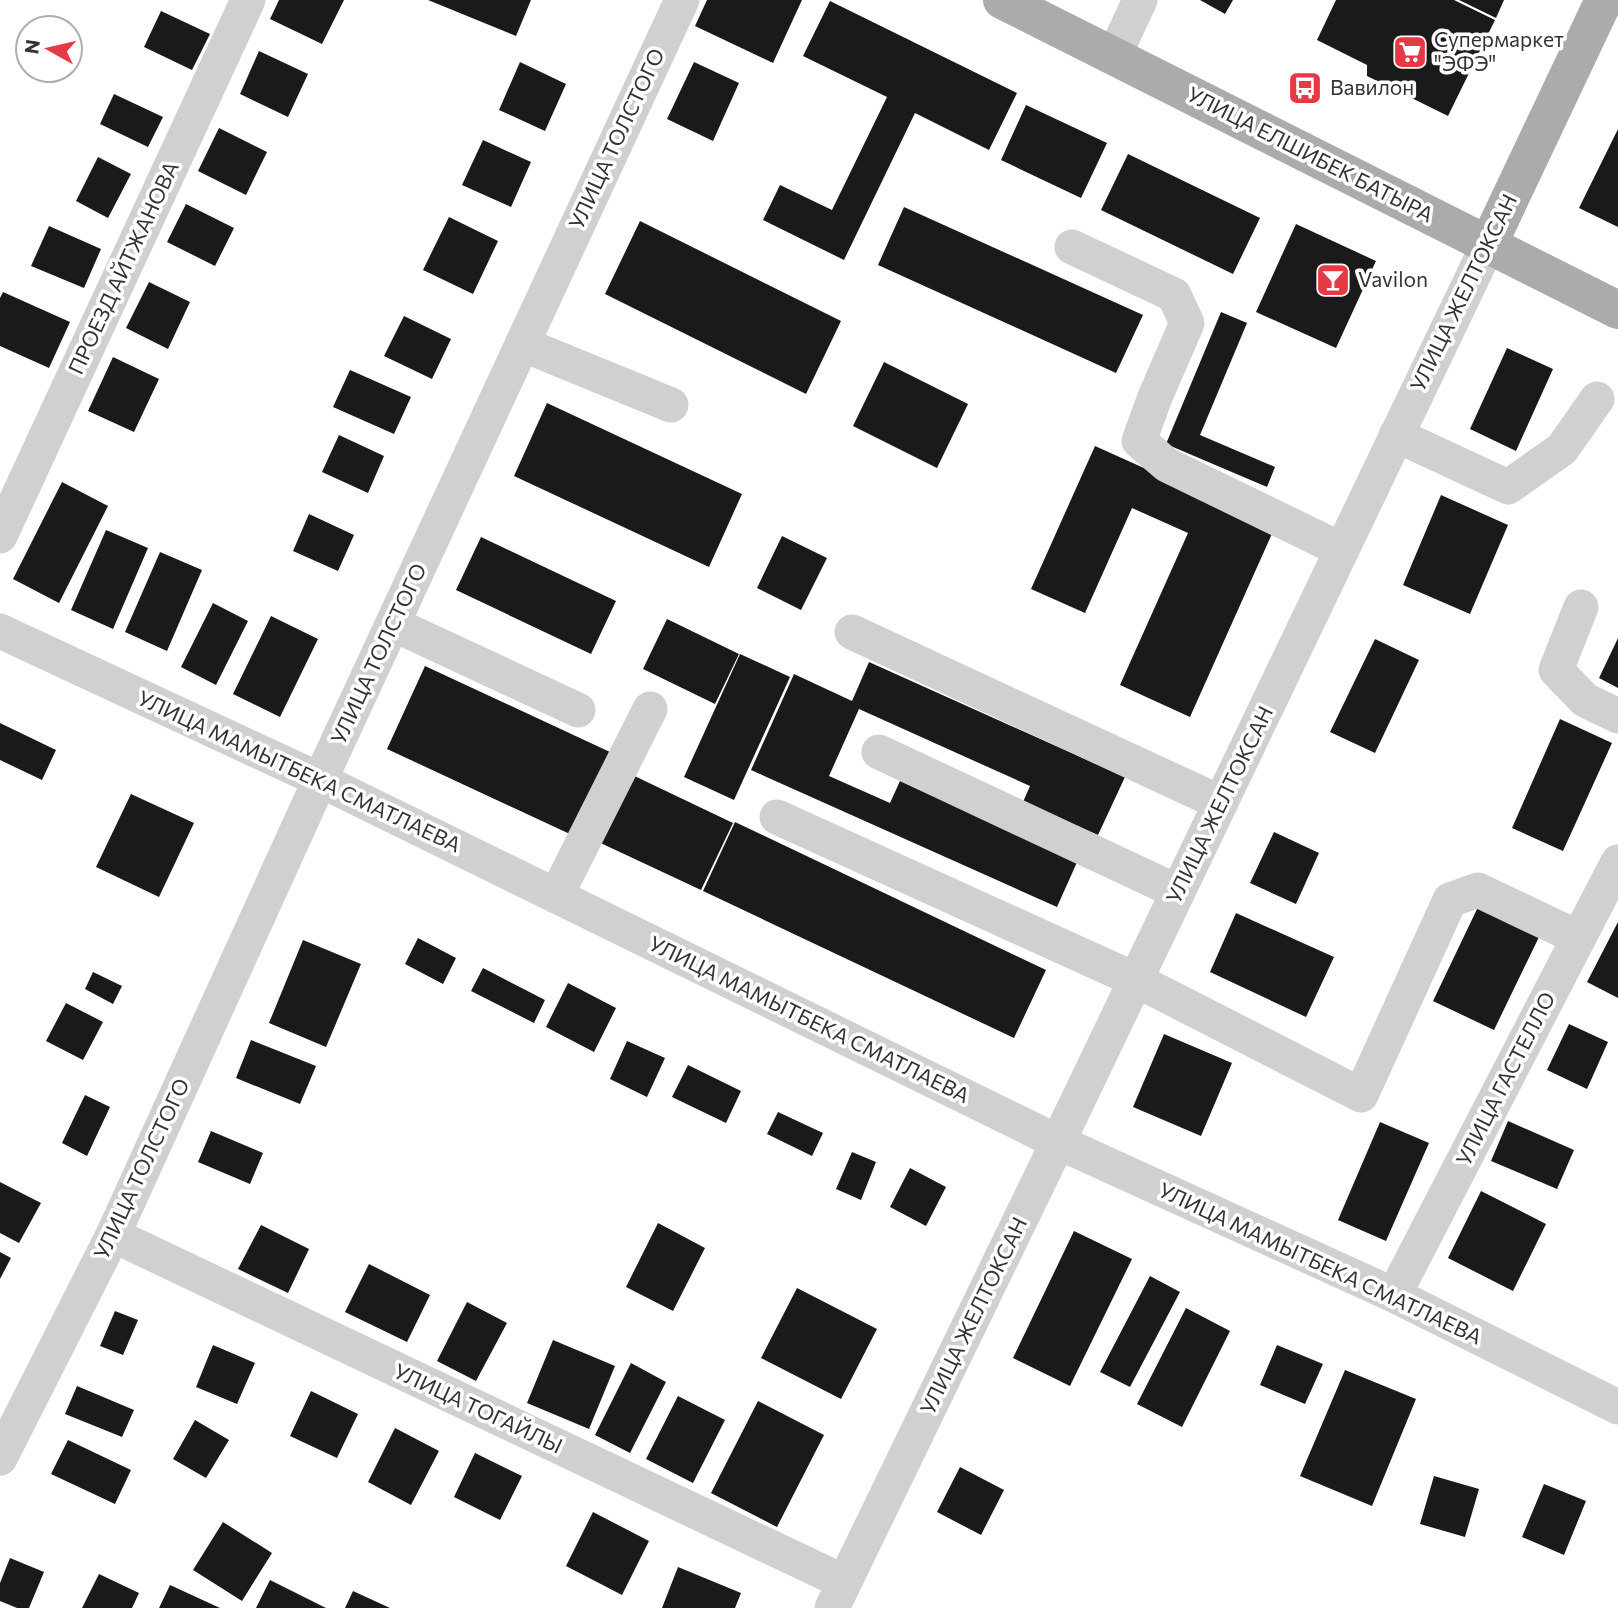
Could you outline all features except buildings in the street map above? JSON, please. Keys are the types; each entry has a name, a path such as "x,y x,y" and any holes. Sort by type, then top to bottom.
{"main road":[{"name":"УЛИЦА ЕЛШИБЕК БАТЫРА","path":"1002,0 1618,310"},
{"name":"УЛИЦА ЖЕЛТОКСАН","path":"1488,245 1604,0"}],"street":[{"name":"ПРОЕЗД АЙТЖАНОВА","path":"0,536 248,0"},
{"name":"УЛИЦА ТОЛСТОГО","path":"0,1458 113,1235 320,780 682,0"},
{"path":"1114,56 1140,0"},
{"name":"УЛИЦА ЖЕЛТОКСАН","path":"838,1595 1488,245"},
{"path":"1072,247 1174,295 1187,323 1139,441 1167,465 1342,550"},
{"path":"522,344 671,405"},
{"path":"1396,435 1508,487 1562,449 1597,399"},
{"path":"1581,607 1556,670 1585,700 1618,716"},
{"path":"393,624 578,710"},
{"name":"УЛИЦА МАМЫТБЕКА СМАТЛАЕВА","path":"0,631 320,780 1058,1142 1394,1296 1618,1407"},
{"path":"852,632 1221,803"},
{"path":"555,896 650,709"},
{"path":"879,752 1178,892"},
{"path":"777,817 1136,979 1361,1095 1450,900 1478,890 1579,938"},
{"name":"УЛИЦА ГАСТЕЛЛО","path":"1394,1296 1618,862"},
{"name":"УЛИЦА ТОГАЙЛЫ","path":"113,1235 838,1595"}],"place":[{"name":"Супермаркет \"ЭФЭ\"","path":"1410,52"},
{"name":"Вавилон","path":"1305,88"},
{"name":"Vavilon","path":"1333,280"}]}
